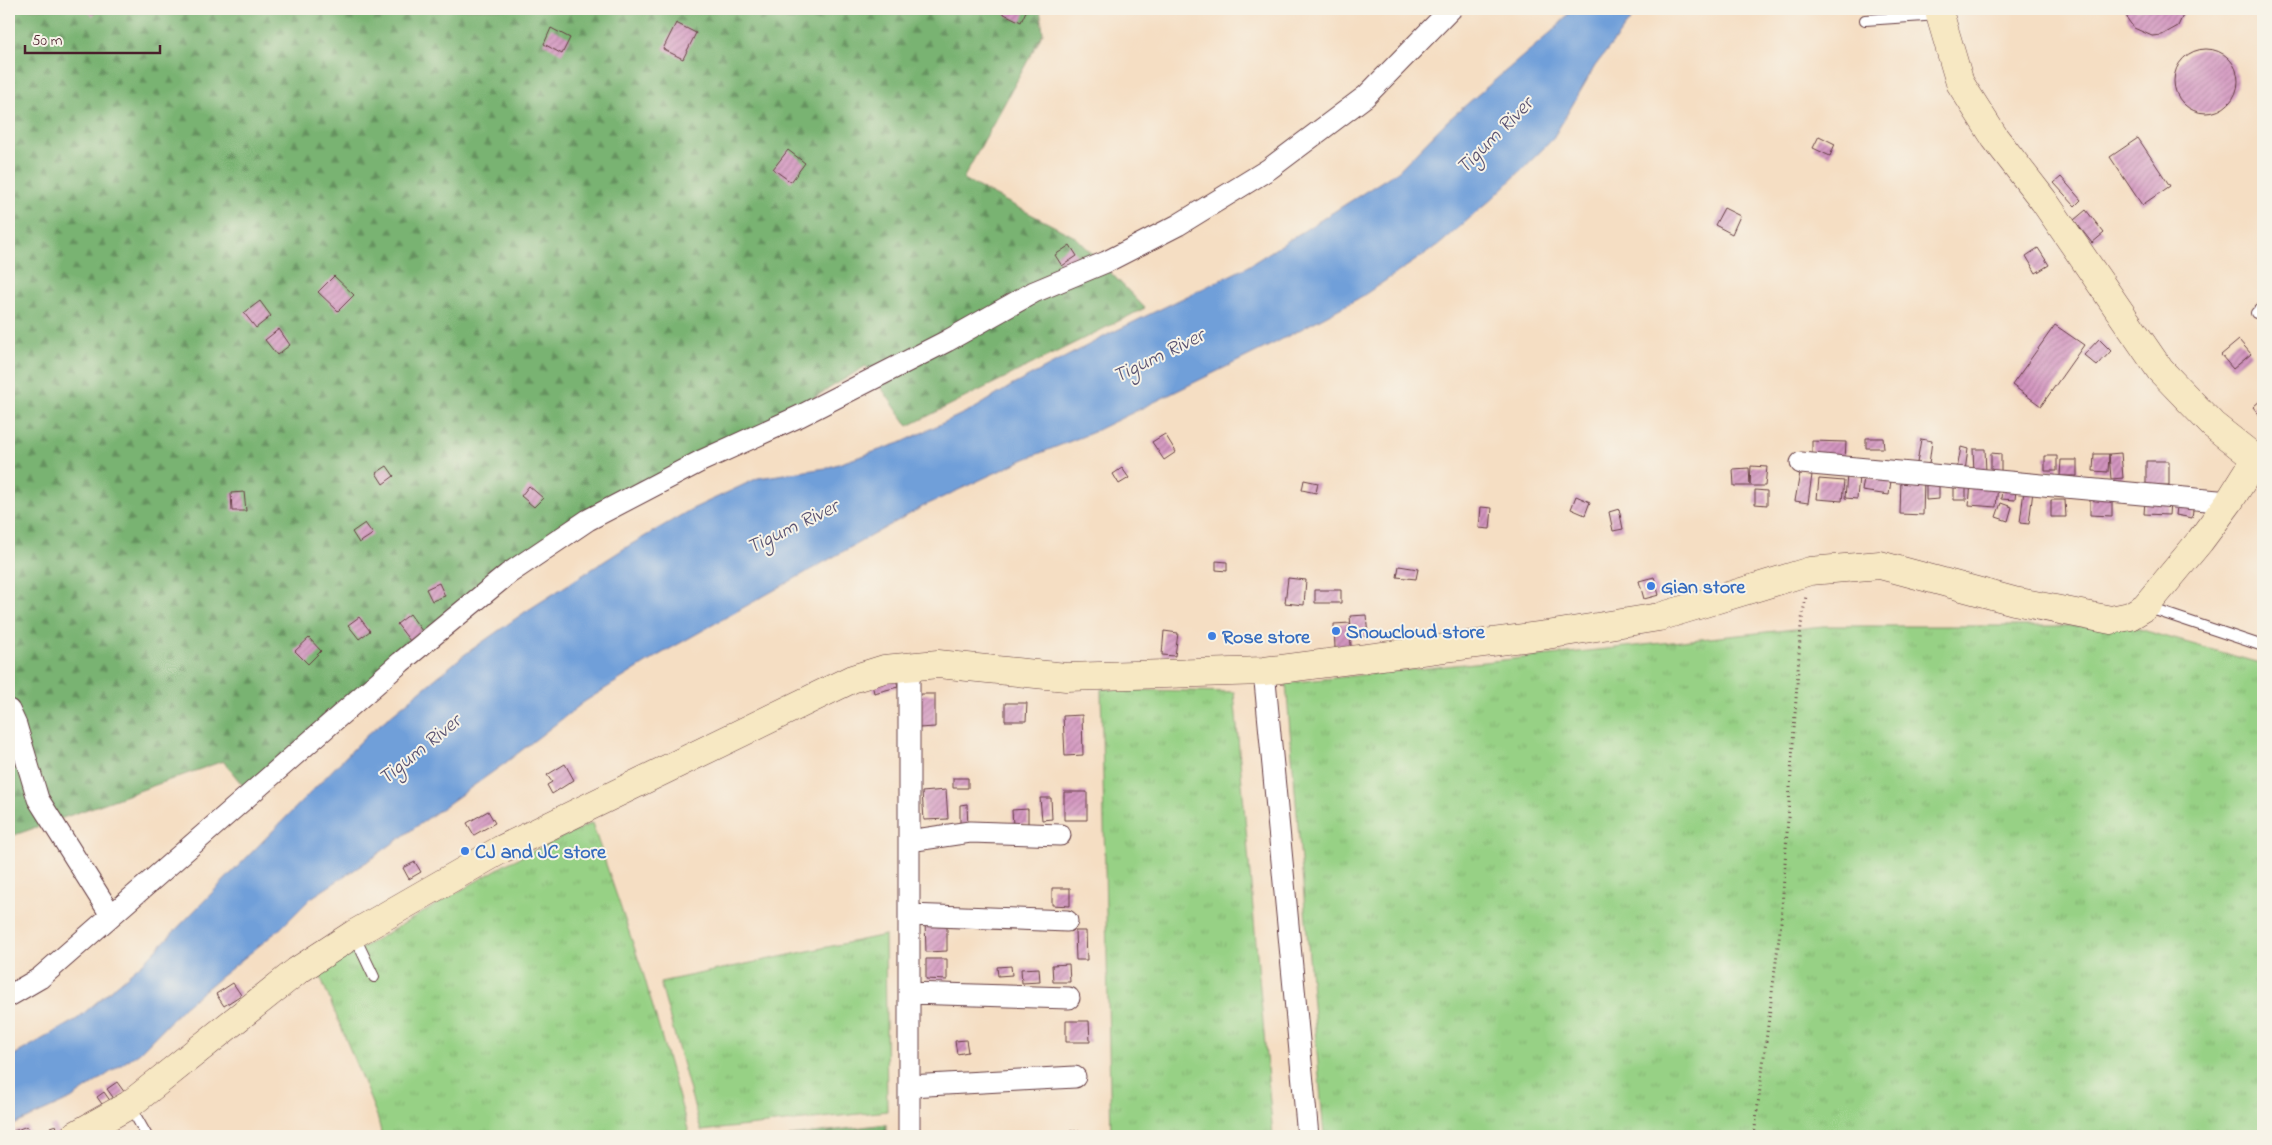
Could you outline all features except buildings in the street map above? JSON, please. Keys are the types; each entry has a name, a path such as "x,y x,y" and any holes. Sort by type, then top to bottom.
{"street":[{"path":"9,996 40,978 401,662 508,574 588,520 702,460 800,416 947,341 1034,292 1106,262 1178,224 1269,169 1366,96 1451,9"},
{"path":"74,1136 129,1105 297,972 354,934 502,848 852,679 884,669 938,664 1066,677 1264,671 1547,635 1659,617 1810,571 1880,565 2014,600 2111,620 2130,616 2145,607 2200,541 2261,457 2213,426 2154,362 2044,201 1995,138 1960,83 1941,12"},
{"path":"1801,464 2228,502"},
{"path":"909,666 909,1136"},
{"path":"1264,671 1308,1136"},
{"path":"9,710 16,725 38,799 111,915"},
{"path":"909,841 970,832 1060,835"},
{"path":"909,915 1067,921"},
{"path":"909,993 1069,998"},
{"path":"909,1086 1075,1077"}],"lane":[{"path":"1865,20 1941,12"},
{"path":"2145,607 2263,646"},
{"path":"354,934 374,977"},
{"path":"129,1105 147,1136"}],"path":[{"path":"1754,1136 1781,922 1802,625 1810,571"}],"green space":[{"path":"9,9 1040,9 1043,33 963,179 1077,238 1145,308 908,426 866,366 797,408 585,512 244,787 223,761 9,837"},
{"path":"1823,626 2128,626 2263,664 2263,1136 1324,1136 1286,683"},
{"path":"1101,689 1234,692 1273,1136 1111,1136"},
{"path":"592,823 644,976 690,1136 382,1136 377,1116 319,973 506,864"},
{"path":"885,935 887,1111 701,1131 660,982"},
{"path":"886,1124 886,1136 789,1136"}],"water":[{"name":"Tigum River","path":"1572,9 1639,9 1595,66 1552,140 1493,198 1440,244 1361,297 1275,343 1089,434 1025,459 924,506 659,655 584,702 504,764 368,861 311,898 281,928 185,1006 140,1052 71,1099 9,1127 9,1058 77,1019 148,958 367,735 464,655 525,612 625,548 690,510 758,478 826,468 900,443 977,407 1011,386 1111,333 1245,268 1398,171 1446,122 1557,27"}],"place":[{"name":"Gian store","path":"1651,586"},
{"name":"Snowcloud store","path":"1336,631"},
{"name":"Rose store","path":"1212,636"},
{"name":"CJ and JC store","path":"465,851"}]}
